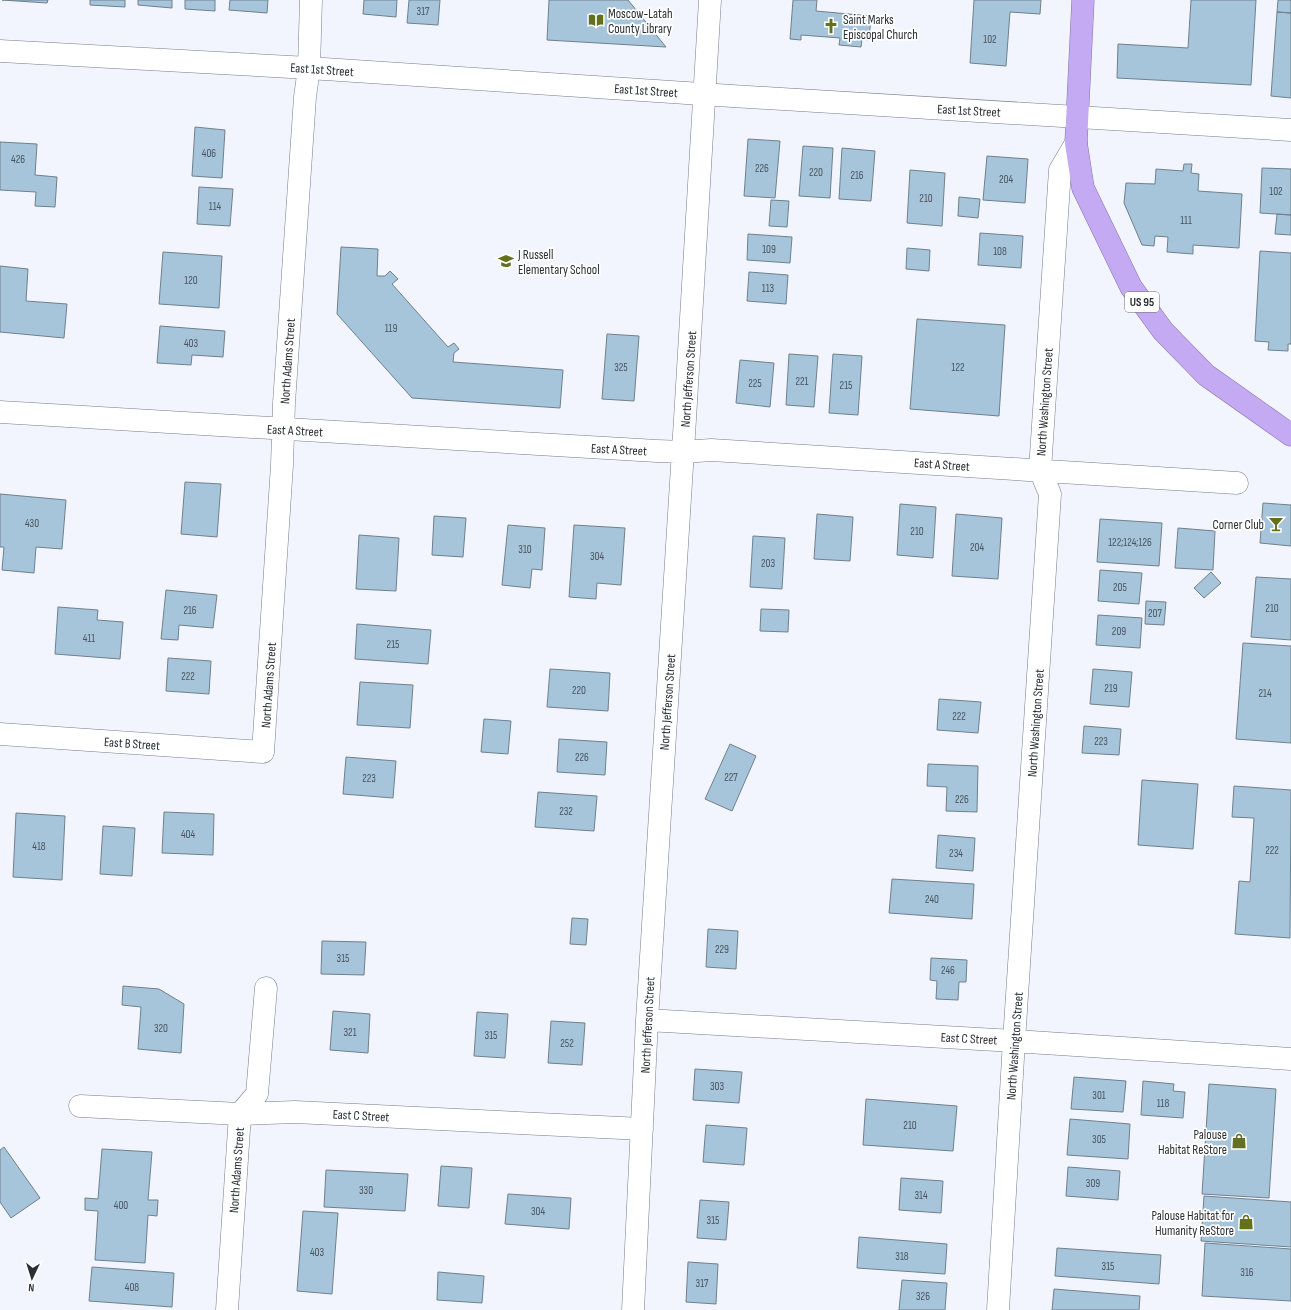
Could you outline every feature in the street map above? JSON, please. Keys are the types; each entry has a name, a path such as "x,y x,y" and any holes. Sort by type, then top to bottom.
{"highway":[{"name":"US 95","path":"1083,0 1076,143 1083,188 1131,287 1159,325 1206,376 1291,435"}],"street":[{"name":"North Adams Street","path":"263,752 305,97 309,68 311,0"},
{"name":"North Jefferson Street","path":"633,1310 647,1020 710,0"},
{"name":"East 1st Street","path":"0,51 309,68 1291,130"},
{"name":"North Washington Street","path":"998,1310 1050,494 1040,470 1060,170 1076,143"},
{"name":"East A Street","path":"0,412 683,452 711,450 1237,483"},
{"name":"East B Street","path":"0,734 263,752"},
{"name":"North Adams Street","path":"227,1310 240,1114 257,1094 266,988"},
{"name":"East C Street","path":"647,1020 1014,1041 1291,1059"},
{"name":"East C Street","path":"80,1106 240,1114 296,1112 642,1129"}],"building":[{"path":"2,0 48,0 47,3"},
{"path":"90,0 125,0 125,7 90,5"},
{"path":"138,0 172,0 172,8 138,5"},
{"path":"185,0 215,0 215,11 185,9"},
{"path":"230,0 268,0 267,13 229,10"},
{"path":"364,0 397,0 396,17 363,14"},
{"path":"409,0 440,0 438,25 407,23"},
{"name":"Moscow-Latah County Library","path":"549,0 628,0 666,47 547,40"},
{"name":"Saint Marks Episcopal Church","path":"793,0 817,0 816,11 871,16 869,40 862,39 861,47 839,45 840,38 801,35 801,40 790,39"},
{"path":"974,0 1041,0 1040,14 1010,12 1006,66 970,63"},
{"path":"1191,0 1256,0 1251,85 1117,78 1118,44 1188,48"},
{"path":"1278,0 1291,0 1291,13 1277,12"},
{"path":"1277,12 1291,13 1291,98 1271,96"},
{"path":"195,127 225,130 222,178 192,176"},
{"path":"748,139 780,141 775,198 744,196"},
{"path":"0,142 37,144 35,175 57,177 55,207 35,206 36,192 0,190"},
{"path":"803,146 833,148 830,198 799,196"},
{"path":"842,148 875,151 871,201 839,199"},
{"path":"987,156 1028,159 1025,203 983,200"},
{"path":"1184,164 1192,164 1191,173 1199,174 1198,191 1242,194 1239,248 1193,245 1193,254 1167,252 1168,237 1155,236 1154,246 1142,245 1124,203 1126,183 1155,184 1156,169 1183,171"},
{"path":"1262,168 1291,169 1291,215 1260,213"},
{"path":"910,170 945,173 942,226 907,223"},
{"path":"199,187 233,189 230,226 197,224"},
{"path":"959,197 980,199 978,218 958,216"},
{"path":"771,200 789,201 787,227 769,226"},
{"path":"1277,214 1291,215 1291,235 1275,234"},
{"path":"980,233 1023,236 1021,268 978,265"},
{"path":"748,234 792,237 790,263 747,260"},
{"path":"341,247 378,249 377,276 385,276 390,271 398,279 392,284 448,347 454,343 459,349 454,353 453,362 563,370 560,408 412,398 337,314"},
{"path":"907,248 930,250 929,271 906,269"},
{"path":"1260,251 1291,253 1291,344 1288,344 1288,351 1268,350 1269,342 1255,341"},
{"path":"163,252 222,256 219,308 159,304"},
{"path":"0,266 28,269 26,301 67,304 64,338 0,332"},
{"path":"749,272 788,275 786,304 747,301"},
{"path":"917,319 1005,325 999,416 910,409"},
{"path":"160,326 225,331 223,357 192,355 191,365 157,363"},
{"path":"607,334 639,336 634,401 602,399"},
{"path":"789,354 818,356 814,407 786,405"},
{"path":"833,354 862,356 858,415 829,413"},
{"path":"740,360 774,363 770,407 736,403"},
{"path":"185,482 221,484 217,537 181,534"},
{"path":"0,494 66,500 62,549 36,547 34,573 2,570 4,547 0,547"},
{"name":"Corner Club","path":"1263,503 1291,505 1291,546 1260,543"},
{"path":"900,504 936,507 933,558 897,555"},
{"path":"817,514 853,517 850,561 814,559"},
{"path":"956,514 1002,518 998,579 952,576"},
{"path":"434,516 466,518 463,557 432,555"},
{"path":"1100,519 1162,523 1159,566 1097,562"},
{"path":"508,525 545,528 542,570 532,569 530,588 502,585"},
{"path":"574,525 625,528 621,585 597,583 596,599 569,597"},
{"path":"1178,528 1215,531 1213,570 1175,568"},
{"path":"359,535 399,538 396,591 356,589"},
{"path":"753,536 785,538 782,589 750,587"},
{"path":"1100,570 1142,573 1139,604 1098,601"},
{"path":"1211,572 1221,583 1204,598 1194,588"},
{"path":"1256,577 1291,579 1291,640 1251,637"},
{"path":"166,590 217,595 213,628 179,625 178,640 161,639"},
{"path":"1146,601 1166,602 1164,625 1145,624"},
{"path":"58,607 98,610 97,620 123,622 120,659 55,654"},
{"path":"761,609 789,610 788,632 760,631"},
{"path":"1098,615 1142,618 1140,648 1096,645"},
{"path":"357,624 431,630 428,664 355,659"},
{"path":"1243,643 1291,646 1291,743 1236,739"},
{"path":"168,658 211,661 209,694 166,691"},
{"path":"550,669 610,673 608,711 547,707"},
{"path":"1093,669 1132,672 1129,707 1090,704"},
{"path":"360,682 413,685 410,728 357,725"},
{"path":"939,699 981,702 978,733 937,730"},
{"path":"484,719 511,721 508,754 481,752"},
{"path":"1084,726 1121,729 1119,755 1082,753"},
{"path":"559,739 607,742 605,775 557,772"},
{"path":"730,744 756,756 732,811 705,799"},
{"path":"346,757 396,761 393,798 343,794"},
{"path":"928,764 978,766 977,812 946,811 947,787 927,786"},
{"path":"1142,780 1198,784 1193,849 1138,845"},
{"path":"1234,786 1291,790 1290,938 1235,934 1239,881 1250,882 1254,818 1232,817"},
{"path":"538,792 597,796 594,831 535,827"},
{"path":"164,812 214,814 213,855 162,853"},
{"path":"16,813 65,816 62,880 13,877"},
{"path":"103,826 135,828 132,876 100,874"},
{"path":"938,835 975,838 973,871 936,868"},
{"path":"892,879 974,884 972,919 889,913"},
{"path":"572,918 588,919 586,945 570,944"},
{"path":"708,929 738,931 736,969 706,967"},
{"path":"322,941 366,942 364,975 321,974"},
{"path":"931,958 967,960 966,982 959,982 958,1000 936,999 937,981 930,980"},
{"path":"123,986 159,989 184,1004 181,1053 138,1049 141,1007 122,1005"},
{"path":"333,1011 370,1014 368,1053 330,1050"},
{"path":"477,1012 508,1014 505,1058 474,1056"},
{"path":"551,1021 585,1023 582,1065 548,1063"},
{"path":"695,1069 742,1072 739,1103 693,1100"},
{"path":"1074,1077 1126,1081 1123,1112 1071,1109"},
{"path":"1143,1081 1174,1084 1173,1091 1185,1092 1183,1118 1141,1115"},
{"name":"Palouse Habitat ReStore","path":"1209,1084 1276,1089 1269,1198 1202,1194"},
{"path":"866,1099 957,1106 953,1151 863,1145"},
{"path":"1070,1119 1130,1124 1128,1159 1067,1155"},
{"path":"706,1125 747,1128 744,1165 703,1162"},
{"path":"4,1147 40,1198 11,1218 0,1202 0,1150"},
{"path":"102,1149 152,1152 148,1200 158,1200 157,1216 148,1215 145,1263 95,1260 98,1211 85,1210 85,1198 98,1199"},
{"path":"441,1166 472,1168 469,1208 438,1206"},
{"path":"1068,1167 1120,1171 1118,1200 1066,1196"},
{"path":"326,1170 408,1174 405,1211 324,1207"},
{"path":"901,1178 943,1181 941,1213 899,1210"},
{"path":"508,1194 571,1198 569,1229 505,1224"},
{"name":"Palouse Habitat for Humanity ReStore","path":"1204,1196 1291,1202 1291,1247 1201,1241"},
{"path":"700,1200 729,1202 726,1240 697,1238"},
{"path":"303,1211 338,1213 332,1294 297,1291"},
{"path":"859,1237 947,1244 945,1274 857,1268"},
{"path":"1205,1243 1291,1249 1291,1301 1202,1296"},
{"path":"1057,1248 1161,1255 1159,1284 1055,1276"},
{"path":"688,1262 718,1264 716,1304 686,1302"},
{"path":"92,1267 174,1273 172,1307 89,1301"},
{"path":"438,1272 484,1276 482,1303 437,1300"},
{"path":"902,1280 947,1283 945,1310 899,1310"},
{"path":"1054,1289 1140,1296 1139,1310 1052,1310"}],"place":[{"name":"Moscow-Latah County Library","path":"596,20"},
{"name":"Saint Marks Episcopal Church","path":"831,26"},
{"name":"J Russell Elementary School","path":"506,261"},
{"name":"Corner Club","path":"1276,524"},
{"name":"Palouse Habitat ReStore","path":"1239,1141"},
{"name":"Palouse Habitat for Humanity ReStore","path":"1246,1222"}]}
